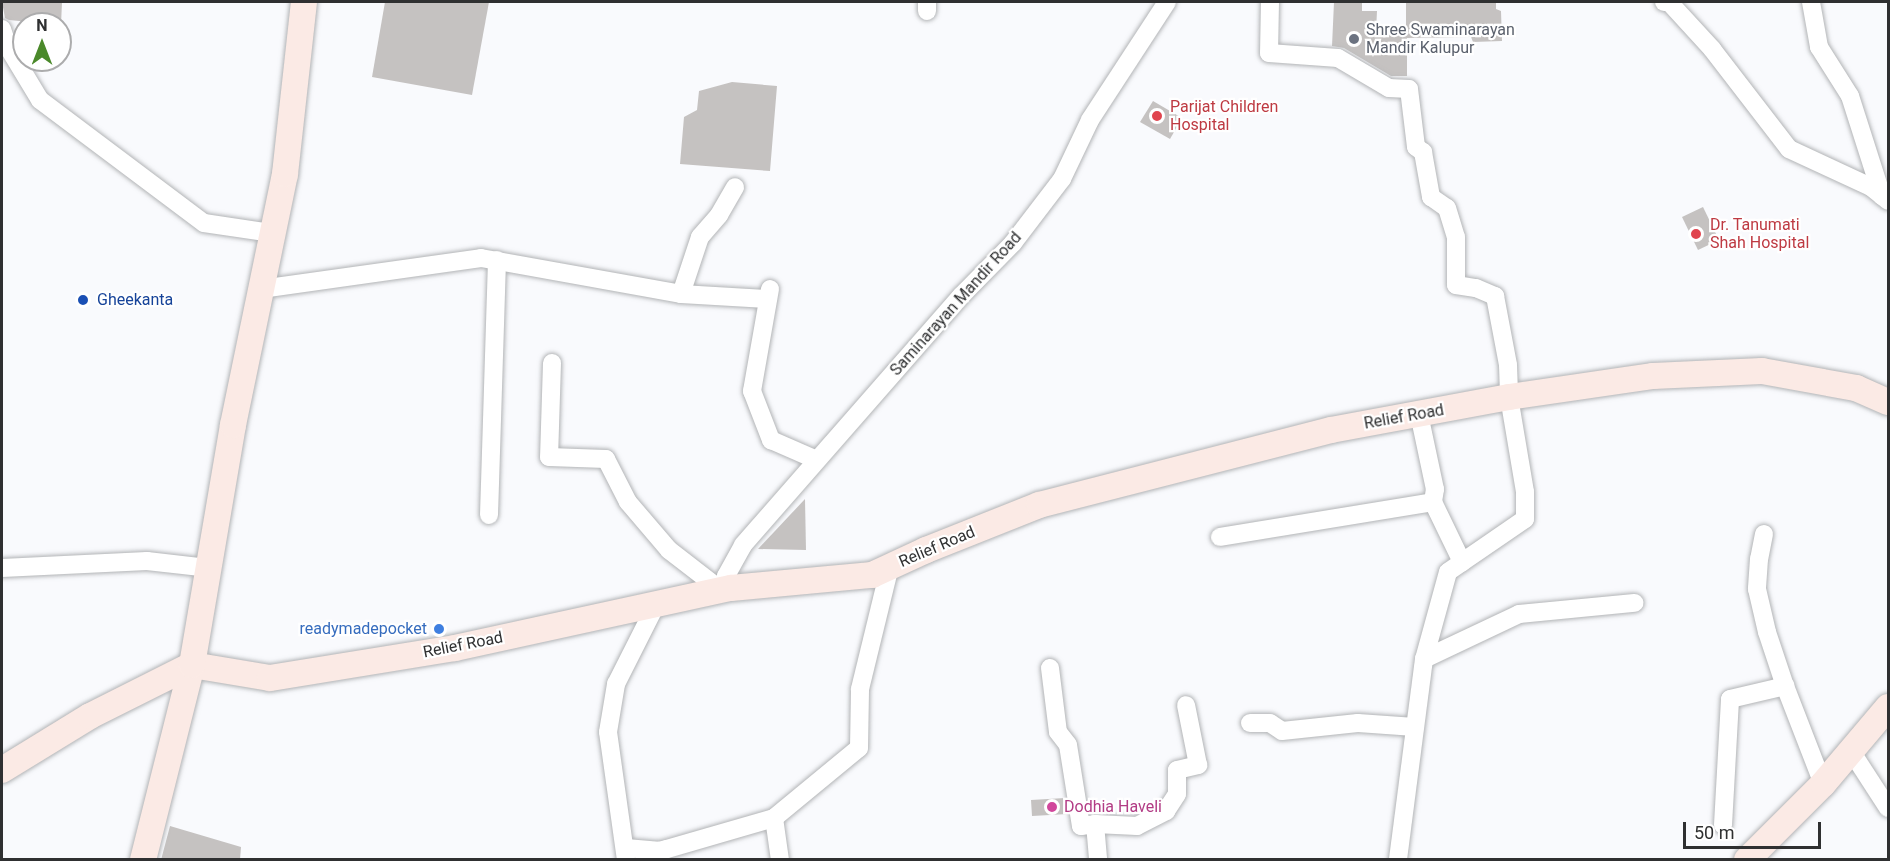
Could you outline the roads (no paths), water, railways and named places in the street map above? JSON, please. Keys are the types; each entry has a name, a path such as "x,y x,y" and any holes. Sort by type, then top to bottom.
{"main road":[{"path":"143,860 192,665 261,288 285,174 304,2"},
{"name":"Relief Road","path":"192,665 270,678 455,648 726,589 872,575 1039,505 1331,430 1509,397 1653,375 1762,371 1856,388 1888,402"},
{"path":"2,770 90,716 192,665"},
{"path":"1748,860 1823,784 1888,707"}],"street":[{"name":"Saminarayan Mandir Road","path":"726,589 726,576 743,545 962,296 1012,243 1048,197 1062,178 1090,120 1167,2"},
{"path":"1270,2 1269,53 1338,58 1389,88 1409,89 1416,147 1423,152 1431,197 1448,208 1456,237 1456,285 1476,288 1495,296 1508,365 1509,397 1525,492 1525,519 1448,573 1424,658 1398,860"},
{"path":"1664,2 1669,2 1712,49 1789,149 1871,187 1885,199"},
{"path":"1810,2 1819,47 1850,96 1885,199"},
{"path":"2,29 8,47 40,100 204,223 272,233"},
{"path":"681,294 700,237 719,215 735,187"},
{"path":"261,288 481,258 681,294 769,294 752,391 771,440 817,460"},
{"path":"489,515 497,260"},
{"path":"552,363 549,457 606,459 628,502 669,550 726,589"},
{"path":"1419,414 1435,489 1433,502 1462,562"},
{"path":"1220,537 1433,502"},
{"path":"1764,534 1759,559 1757,589 1767,632 1823,784"},
{"path":"2,568 147,561 208,568"},
{"path":"657,603 616,684 608,732 626,854 668,854 774,818 859,748 860,689 890,566"},
{"path":"1424,658 1519,614 1634,603"},
{"path":"1050,668 1058,732 1068,745 1081,826 1095,824 1137,826 1166,811 1177,794 1177,770 1198,765 1186,705"},
{"path":"1723,825 1730,699 1785,686"},
{"path":"1250,723 1270,723 1282,732 1358,723 1415,727"},
{"path":"1851,751 1888,808"},
{"path":"774,818 780,860"},
{"path":"1095,824 1098,860"}],"place":[{"name":"Shree Swaminarayan Mandir Kalupur","path":"1354,39"},
{"name":"Parijat Children Hospital","path":"1157,116"},
{"name":"Dr. Tanumati Shah Hospital","path":"1696,234"},
{"name":"Gheekanta","path":"83,300"},
{"name":"readymadepocket","path":"439,629"},
{"name":"Dodhia Haveli","path":"1052,807"}]}
